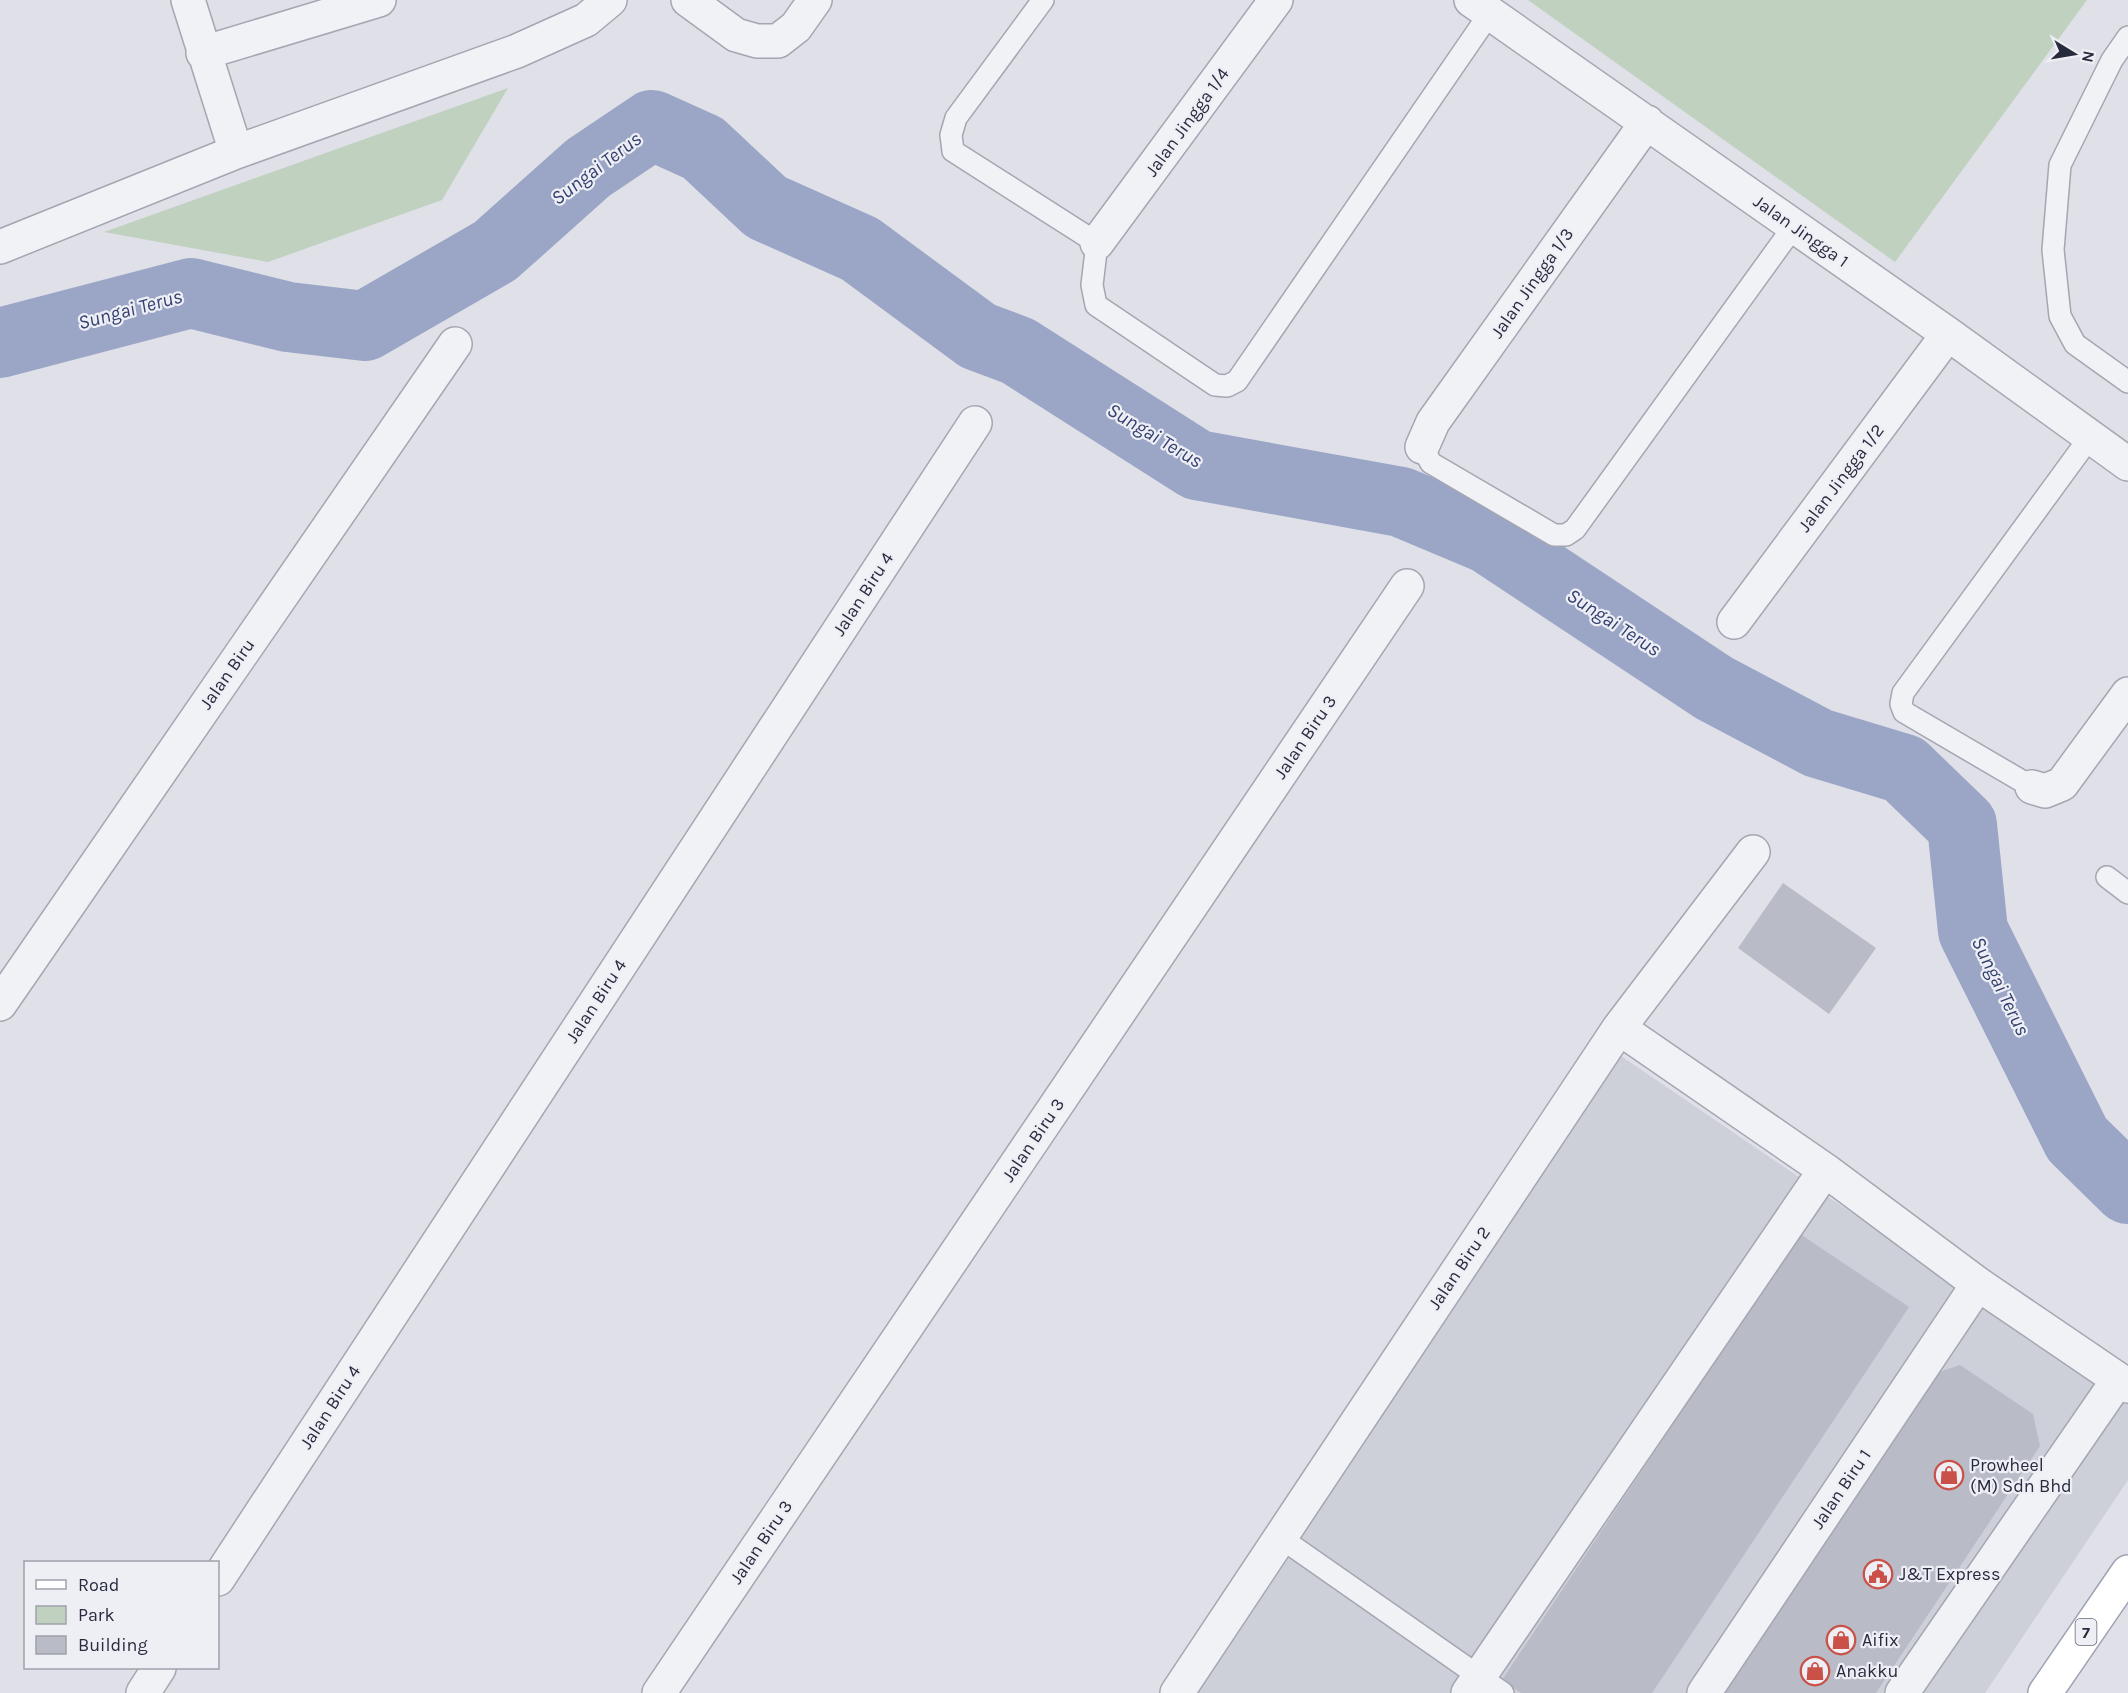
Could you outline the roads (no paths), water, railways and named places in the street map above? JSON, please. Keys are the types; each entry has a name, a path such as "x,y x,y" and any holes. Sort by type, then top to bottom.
{"main road":[{"name":"7","path":"2045,1693 2128,1572"}],"street":[{"path":"188,0 236,152"},
{"path":"203,53 379,0"},
{"path":"0,247 236,152 517,51 586,20 610,0"},
{"path":"688,0 736,35 757,41 778,41 796,27 815,0"},
{"name":"Jalan Jingga 1/4","path":"1097,243 1276,0"},
{"name":"Jalan Jingga 1","path":"1481,7 1948,334 2128,464"},
{"name":"Jalan Jingga 1/3","path":"1422,447 1433,422 1647,122"},
{"name":"Jalan Jingga 1/2","path":"1734,622 1948,334"},
{"name":"Jalan Biru","path":"0,1004 454,344"},
{"name":"Jalan Biru 4","path":"219,1577 975,423"},
{"name":"Jalan Biru 3","path":"659,1693 1407,586"},
{"path":"2032,787 2045,791 2062,784 2128,694"},
{"name":"Jalan Biru 2","path":"1177,1693 1619,1028 1753,852"},
{"path":"1619,1028 1824,1170 1978,1284 2123,1383 1902,1693"},
{"path":"1483,1687 1824,1170"},
{"name":"Jalan Biru 1","path":"1704,1693 1978,1284"},
{"path":"142,1693 158,1669"}],"lane":[{"path":"1042,0 956,117 951,135 953,150 1097,243 1092,285 1096,305 1215,385 1227,386 1237,381 1481,7"},
{"path":"2128,37 2112,60 2060,165 2053,250 2060,316 2075,344 2128,382"},
{"path":"1422,447 1431,463 1554,535 1566,535 1575,530 1794,226"},
{"path":"2032,787 1904,712 1901,704 1904,693 2091,436"},
{"path":"2107,876 2128,893"},
{"path":"1281,1538 1483,1687"}],"waterway":[{"name":"Sungai Terus","path":"0,343 191,293 288,317 365,326 495,251 588,168 652,125 703,148 766,207 860,249 978,336 1018,351 1197,465 1401,502 1489,539 1714,688 1818,743 1904,769 1962,825 1973,931 2077,1139 2128,1189"}],"place":[{"name":"Prowheel (M) Sdn Bhd","path":"1949,1475"},
{"name":"J&T Express","path":"1878,1574"},
{"name":"Aifix","path":"1841,1640"},
{"name":"Anakku","path":"1815,1671"}]}
